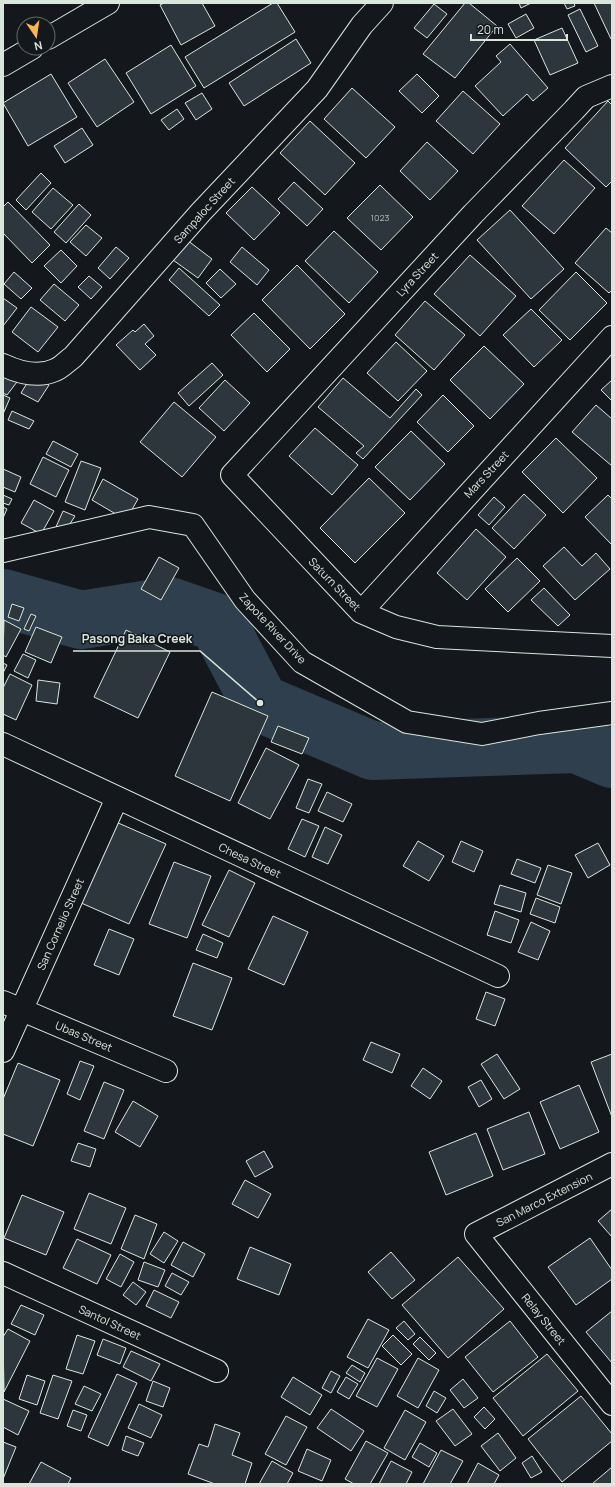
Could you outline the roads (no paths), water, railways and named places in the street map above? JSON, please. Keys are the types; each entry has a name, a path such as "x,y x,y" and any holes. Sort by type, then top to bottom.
{"street":[{"path":"56,33 108,3"},
{"name":"Sampaloc Street","path":"3,365 18,372 34,374 54,371 73,357 201,212 317,89 362,25 382,3"},
{"path":"3,65 18,56"},
{"name":"Lyra Street","path":"232,475 473,214 586,97 612,86"},
{"name":"Mars Street","path":"361,612 612,337"},
{"name":"Saturn Street","path":"232,475 361,612 396,627 436,637 610,643"},
{"name":"Zapote River Drive","path":"3,551 149,517 193,526 245,600 302,662 407,722 482,734 539,723 612,713"},
{"name":"Chesa Street","path":"3,744 498,976"},
{"name":"San Cornelio Street","path":"3,1051 12,1006 117,798"},
{"name":"Ubas Street","path":"12,1006 166,1071"},
{"name":"San Marco Extension","path":"476,1234 612,1164"},
{"name":"Relay Street","path":"476,1234 612,1404"},
{"name":"Santol Street","path":"3,1273 217,1371"}],"waterway":[{"path":"3,598 81,620 169,606 218,623 260,703 373,751 576,744 612,759"}],"place":[{"name":"Pasong Baka Creek","path":"260,703"}]}
